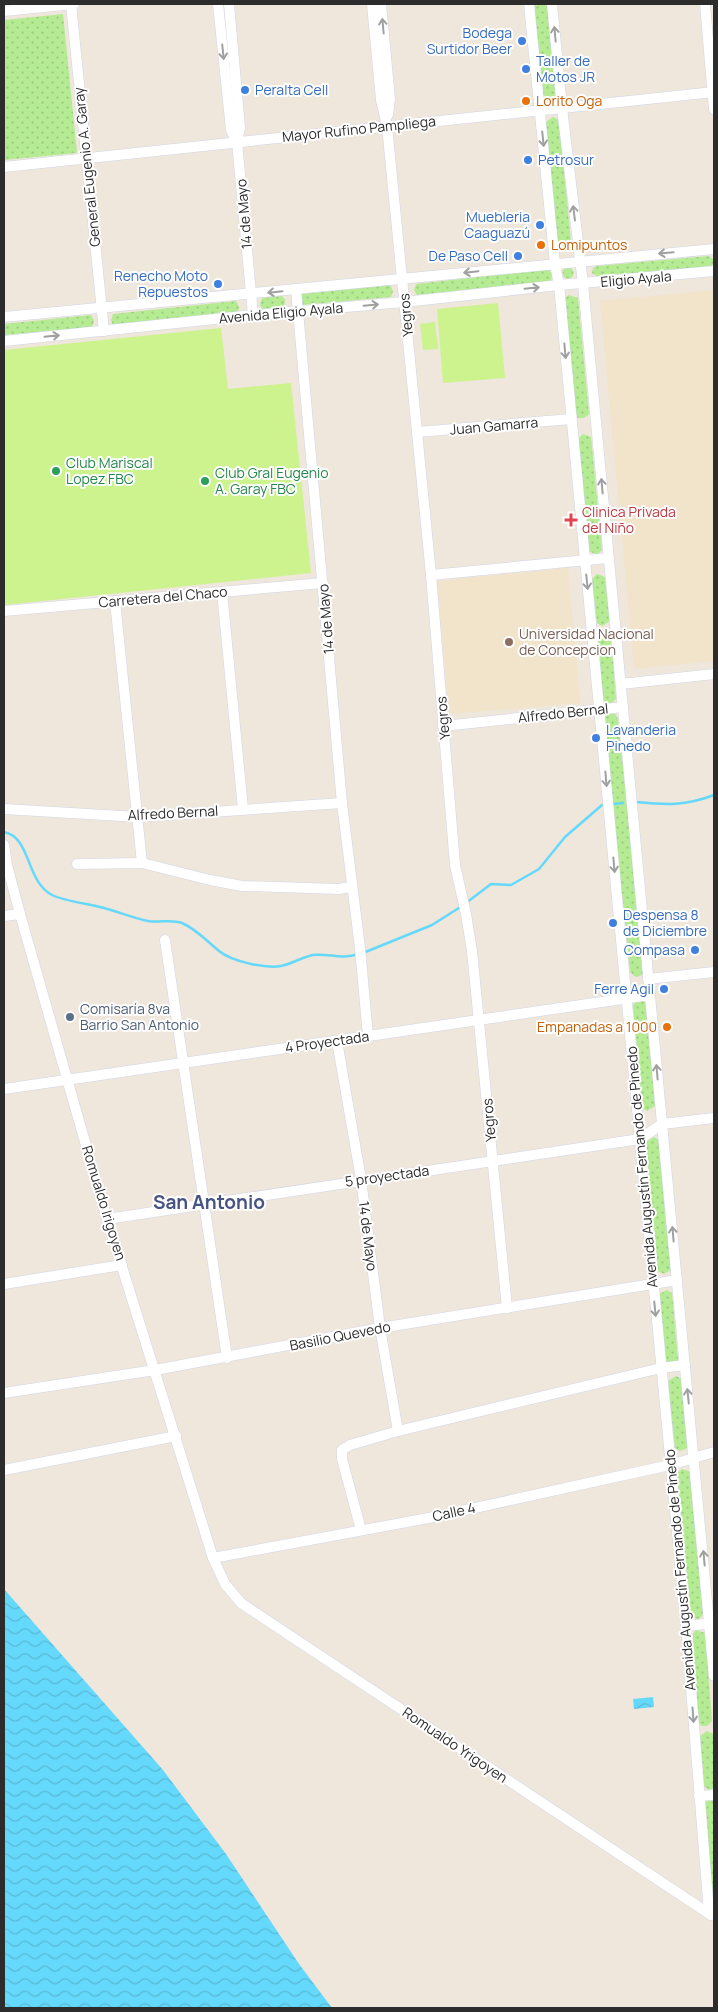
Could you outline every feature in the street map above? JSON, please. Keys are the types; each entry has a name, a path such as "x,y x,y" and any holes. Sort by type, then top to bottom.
{"street":[{"path":"4,11 72,4"},
{"name":"General Eugenio A. Garay","path":"72,4 104,331"},
{"name":"14 de Mayo","path":"218,4 231,130 237,142"},
{"name":"14 de Mayo","path":"229,4 240,128 237,142 253,315"},
{"name":"Yegros","path":"372,4 381,100 387,126 418,432 455,865 465,911 479,1020 507,1308"},
{"name":"Yegros","path":"381,4 390,99 387,126"},
{"name":"Avenida Augustín Fernando de Pinedo","path":"529,4 555,264 559,285 686,1626 699,1796 711,1915"},
{"name":"Avenida Augustín Fernando de Pinedo","path":"552,4 562,108 583,284 684,1365 712,1624 714,1676"},
{"path":"704,4 714,109"},
{"name":"Mayor Rufino Pampliega","path":"4,167 713,92"},
{"name":"Eligio Ayala","path":"555,264 714,249"},
{"name":"Avenida Eligio Ayala","path":"4,317 555,264"},
{"name":"Eligio Ayala","path":"559,285 714,271"},
{"name":"Avenida Eligio Ayala","path":"4,341 559,285"},
{"name":"14 de Mayo","path":"296,289 342,802 362,965 368,1036"},
{"name":"Juan Gamarra","path":"418,432 571,419"},
{"path":"431,575 608,558"},
{"name":"Carretera del Chaco","path":"4,611 323,583"},
{"path":"222,592 243,810"},
{"path":"114,601 142,863"},
{"path":"621,684 714,674"},
{"name":"Alfredo Bernal","path":"443,726 623,707"},
{"name":"Alfredo Bernal","path":"4,809 138,817 342,802"},
{"name":"Romualdo Irigoyen","path":"4,845 5,865 107,1219 213,1558"},
{"path":"76,864 142,863 242,886 339,889 351,887"},
{"path":"4,916 20,914"},
{"path":"165,940 185,1063 227,1358"},
{"path":"648,979 714,972"},
{"name":"4 Proyectada","path":"4,1089 650,996"},
{"name":"14 de Mayo","path":"337,1041 361,1179 380,1328 398,1431"},
{"path":"662,1124 714,1118"},
{"name":"5 proyectada","path":"107,1219 361,1179 640,1139 662,1124"},
{"path":"4,1284 122,1264"},
{"name":"Basilio Quevedo","path":"4,1392 155,1370 380,1328 677,1280"},
{"path":"361,1530 342,1459 342,1450 350,1445 398,1431 661,1368 684,1365"},
{"path":"4,1470 176,1436"},
{"name":"Calle 4","path":"213,1558 434,1517 670,1465 714,1452"},
{"name":"Romualdo Yrigoyen","path":"213,1558 225,1584 241,1602 711,1915"},
{"path":"686,1626 712,1624"},
{"path":"699,1796 714,1795"}],"shaded area":[{"path":"714,290 714,661 634,669 600,301"},
{"name":"Universidad Nacional de Concepcion","path":"568,568 580,703 449,714 437,581"}],"green space":[{"path":"534,4 548,4 556,94 552,99 543,95"},
{"path":"63,14 77,153 4,160 4,20"},
{"path":"553,117 559,120 571,242 563,247 558,243 546,122"},
{"path":"709,256 714,260 712,266 598,277 592,273 593,268 597,266"},
{"path":"568,267 574,273 568,279 562,273"},
{"path":"549,269 552,275 551,281 417,295 414,290 416,284"},
{"path":"390,285 393,291 391,297 302,305 302,294"},
{"path":"569,295 578,298 589,414 584,418 578,418 576,415 564,299"},
{"path":"282,296 285,300 284,308 262,309 260,304 262,298"},
{"path":"236,301 239,307 238,313 113,325 111,320 113,314"},
{"path":"498,303 505,378 443,383 437,309"},
{"path":"91,315 94,321 92,327 4,335 4,324"},
{"path":"435,322 438,349 423,350 420,324"},
{"name":"Club Gral Eugenio A. Garay FBC","path":"221,328 228,389 291,383 311,573 4,605 4,350"},
{"path":"583,434 591,437 602,550 597,555 589,551 578,439"},
{"path":"597,574 605,577 610,621 602,626 597,623 592,579"},
{"path":"602,636 611,639 616,699 611,703 606,703 603,700 598,640"},
{"path":"609,713 615,714 618,719 644,972 636,977 630,971 604,718"},
{"path":"643,1001 646,1003 655,1106 647,1111 642,1108 633,1005 635,1002"},
{"path":"654,1137 659,1140 671,1270 664,1274 658,1271 646,1142"},
{"path":"667,1290 672,1293 678,1360 676,1363 668,1364 665,1362 659,1294"},
{"path":"676,1376 682,1379 688,1446 680,1451 675,1448 668,1381"},
{"path":"682,1469 691,1472 704,1614 699,1619 691,1616 677,1473"},
{"path":"696,1630 705,1633 712,1721 707,1726 702,1726 699,1723 692,1635"},
{"path":"707,1731 713,1734 714,1788 709,1790 704,1786 700,1736"},
{"path":"714,1799 714,1909 705,1803 707,1800"}],"water":[{"path":"4,1589 163,1770 226,1854 299,1964 332,2008 4,2008"},
{"path":"653,1697 654,1707 634,1709 633,1699"}],"waterway":[{"path":"636,802 676,804 714,795"},
{"path":"614,804 623,803"},
{"path":"466,903 491,884 511,885 539,869 565,837 602,805"},
{"path":"4,832 13,836 19,842 37,880 52,895 148,921 174,921 182,923 197,932 224,955 240,961 274,967 313,955 352,956 358,954"},
{"path":"363,953 432,925 462,906"}],"place":[{"name":"Bodega Surtidor Beer","path":"522,41"},
{"name":"Taller de Motos JR","path":"526,69"},
{"name":"Peralta Cell","path":"245,90"},
{"name":"Lorito Oga","path":"526,101"},
{"name":"Petrosur","path":"528,160"},
{"name":"Muebleria Caaguazú","path":"540,225"},
{"name":"Lomipuntos","path":"541,245"},
{"name":"De Paso Cell","path":"518,256"},
{"name":"Renecho Moto Repuestos","path":"218,284"},
{"name":"Club Mariscal Lopez FBC","path":"56,471"},
{"name":"Club Gral Eugenio A. Garay FBC","path":"205,481"},
{"name":"Clinica Privada del Niño","path":"571,520"},
{"name":"Universidad Nacional de Concepcion","path":"509,642"},
{"name":"Lavanderia Pinedo","path":"596,738"},
{"name":"Despensa 8 de Diciembre","path":"613,923"},
{"name":"Compasa","path":"695,950"},
{"name":"Ferre Agil","path":"664,989"},
{"name":"Comisaría 8va Barrio San Antonio","path":"70,1017"},
{"name":"Empanadas a 1000","path":"667,1027"}],"district":[{"name":"San Antonio","path":"209,1202"}]}
